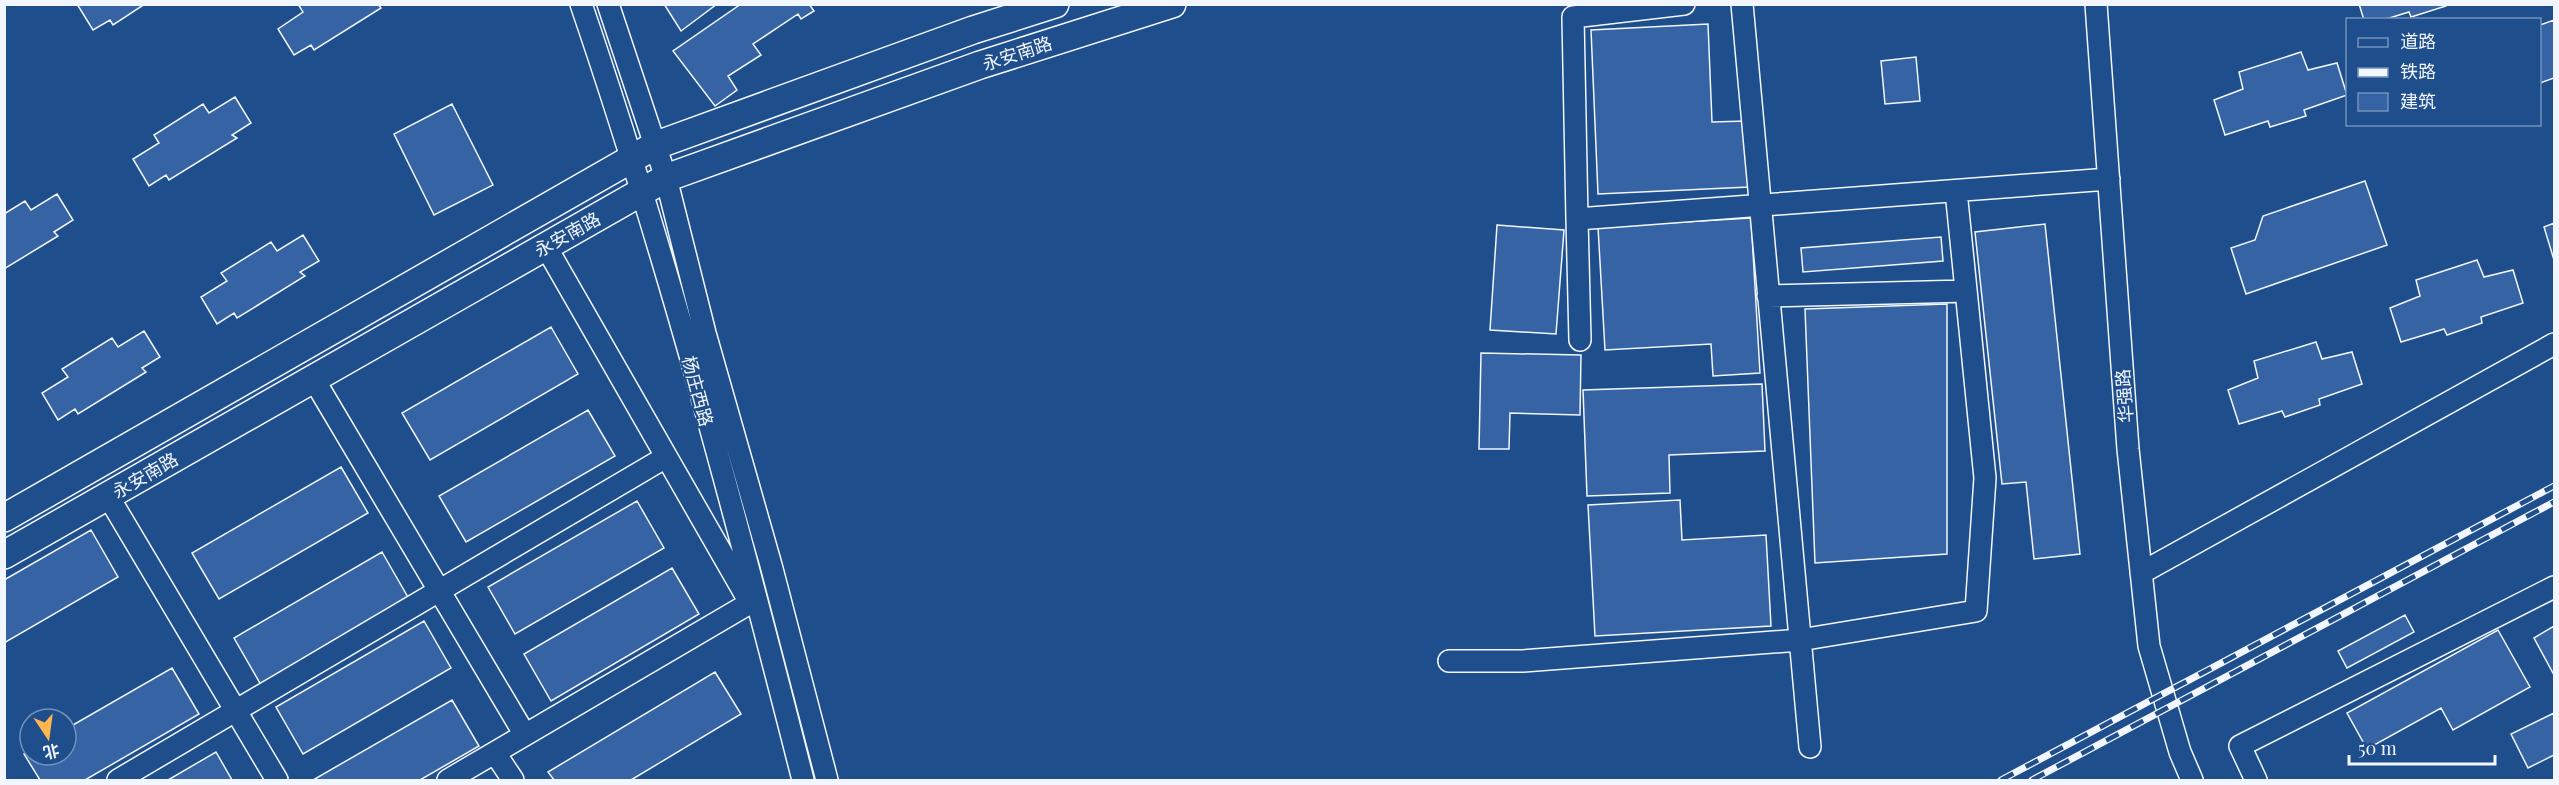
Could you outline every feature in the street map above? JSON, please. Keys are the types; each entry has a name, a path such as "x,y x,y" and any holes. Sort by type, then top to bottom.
{"main road":[{"name":"永安南路","path":"4,518 643,152 973,30 1055,4"},
{"name":"永安南路","path":"4,555 666,178 980,65 1172,4"}],"street":[{"name":"杨庄西路","path":"581,4 643,152 666,178 705,333 771,565 827,780"},
{"name":"杨庄西路","path":"608,4 643,152 643,191 803,780"},
{"path":"1580,340 1573,16 1684,4"},
{"path":"1742,4 1810,747"},
{"name":"华强路","path":"2096,4 2128,449 2149,646 2187,778"},
{"path":"1577,219 2109,179"},
{"path":"1449,661 1522,661 1800,640 1976,611 1985,478 1956,191"},
{"path":"448,780 525,735 756,611 545,245"},
{"path":"1768,296 1966,291"},
{"path":"2142,573 2554,344"},
{"path":"313,378 525,735"},
{"path":"118,780 666,457"},
{"path":"108,496 277,780"},
{"path":"2256,780 2240,746 2554,587"},
{"path":"495,753 513,780"}],"building":[{"path":"77,4 145,4 113,25 110,20 93,30"},
{"path":"298,4 378,4 381,8 314,50 311,45 294,55 278,29 303,12"},
{"path":"664,4 717,4 681,31"},
{"path":"741,4 809,4 814,11 801,19 798,14 753,44 761,55 728,76 737,90 715,106 673,51"},
{"path":"2359,4 2446,4 2446,6 2411,17 2409,12 2390,18 2363,18"},
{"path":"2554,20 2554,78 2541,83 2541,25"},
{"path":"1708,24 1712,122 1745,121 1749,187 1598,194 1591,30"},
{"path":"2301,52 2308,70 2337,63 2346,95 2304,110 2306,116 2270,127 2268,121 2225,135 2214,100 2243,89 2239,72"},
{"path":"1916,57 1920,101 1885,104 1881,61"},
{"path":"235,97 251,123 232,135 237,138 169,180 166,175 149,186 133,159 159,143 154,135 203,104 209,113"},
{"path":"452,104 493,185 434,215 394,134"},
{"path":"2365,181 2387,245 2246,294 2231,248 2255,240 2263,216"},
{"path":"57,194 73,220 54,232 58,236 4,269 4,214 25,201 31,210"},
{"path":"1751,218 1760,373 1713,376 1711,344 1605,350 1598,227"},
{"path":"2554,223 2554,260 2544,227"},
{"path":"2045,224 2080,554 2034,559 2026,482 2002,484 1975,232"},
{"path":"1497,225 1564,230 1556,334 1490,330"},
{"path":"303,235 319,261 300,272 305,276 237,318 234,313 217,324 201,297 227,281 221,273 271,242 277,251"},
{"path":"1941,237 1943,261 1803,272 1801,248"},
{"path":"2477,260 2484,277 2513,270 2523,303 2481,317 2482,323 2447,335 2444,329 2401,342 2390,308 2420,296 2416,280"},
{"path":"1947,304 1947,554 1815,563 1805,309"},
{"path":"551,327 578,374 430,460 402,413"},
{"path":"144,331 160,357 142,368 146,372 78,414 75,409 58,420 42,393 68,377 62,369 112,338 118,347"},
{"path":"2316,342 2322,359 2352,352 2362,384 2319,399 2320,405 2285,417 2282,411 2239,424 2228,390 2258,378 2254,361"},
{"path":"1481,353 1581,355 1580,415 1510,413 1509,449 1479,449"},
{"path":"1762,384 1765,451 1669,455 1670,493 1587,496 1583,390"},
{"path":"588,410 615,456 466,542 439,496"},
{"path":"341,467 368,513 219,599 192,553"},
{"path":"1680,500 1682,540 1766,535 1771,626 1595,636 1588,505"},
{"path":"637,501 664,548 515,634 488,587"},
{"path":"91,530 118,577 4,643 4,580"},
{"path":"382,552 409,599 261,685 234,638"},
{"path":"672,568 699,614 551,701 524,654"},
{"path":"2405,615 2414,632 2347,668 2338,651"},
{"path":"424,621 451,668 303,754 276,707"},
{"path":"2554,626 2554,675 2534,638"},
{"path":"2498,630 2530,687 2453,730 2441,708 2367,749 2347,713"},
{"path":"172,668 199,714 85,780 40,780 32,767 78,767 78,722"},
{"path":"715,672 741,714 631,780 554,780 548,772"},
{"path":"452,700 479,746 420,780 313,780"},
{"path":"2554,713 2554,755 2528,768 2511,734"},
{"path":"216,752 232,780 168,780"}],"railway":[{"path":"2001,780 2554,486"},
{"path":"2032,780 2554,502"}]}
